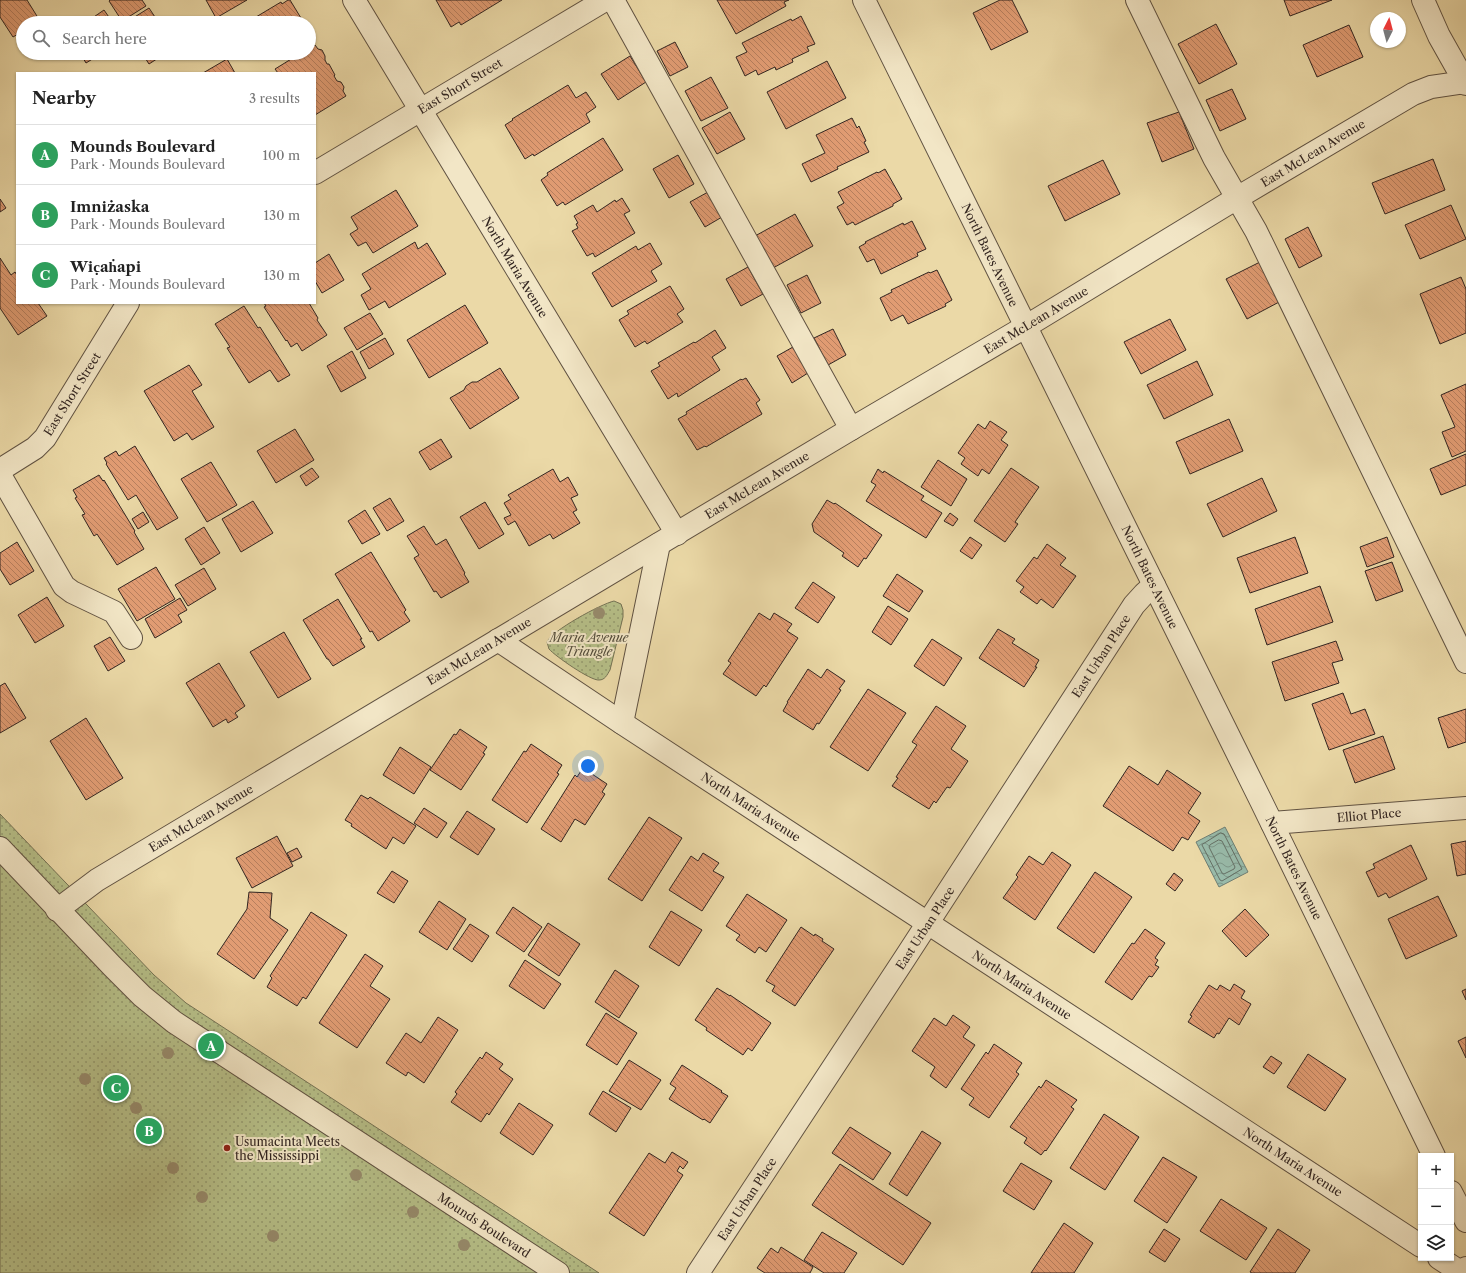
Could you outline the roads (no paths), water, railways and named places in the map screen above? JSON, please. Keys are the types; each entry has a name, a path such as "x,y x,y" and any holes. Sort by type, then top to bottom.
{"street":[{"name":"North Maria Avenue","path":"354,0 420,110 668,539"},
{"name":"East Short Street","path":"316,172 605,0"},
{"path":"613,0 851,429"},
{"name":"North Bates Avenue","path":"864,0 1272,823 1433,1153"},
{"path":"1137,0 1214,158 1256,230 1466,662"},
{"path":"1423,0 1439,36 1466,82"},
{"name":"East McLean Avenue","path":"58,910 97,880 851,429 1026,327 1237,198 1413,94 1431,87 1466,82"},
{"name":"East Short Street","path":"0,470 35,448 44,438 127,304"},
{"path":"0,475 64,586 72,592 111,610 117,615 131,638"},
{"path":"622,723 668,539"},
{"name":"East Urban Place","path":"698,1273 928,923 1134,605 1154,585"},
{"name":"North Maria Avenue","path":"498,640 622,723 1418,1244"},
{"name":"Elliot Place","path":"1272,823 1466,808"},
{"name":"Mounds Boulevard","path":"0,848 142,996 174,1022 558,1273"},
{"path":"1454,1198 1466,1221"},
{"path":"1444,1261 1461,1271"}],"water":[{"path":"1225,827 1248,872 1219,887 1196,842"}],"place":[{"name":"Mounds Boulevard","path":"211,1046"},
{"name":"Wic̣aḣapi","path":"116,1088"},
{"name":"Imniżaska","path":"149,1131"},
{"name":"Usumacinta Meets the Mississippi","path":"227,1148"}],"park label":[{"name":"Maria Avenue Triangle","path":"589,644"}]}
